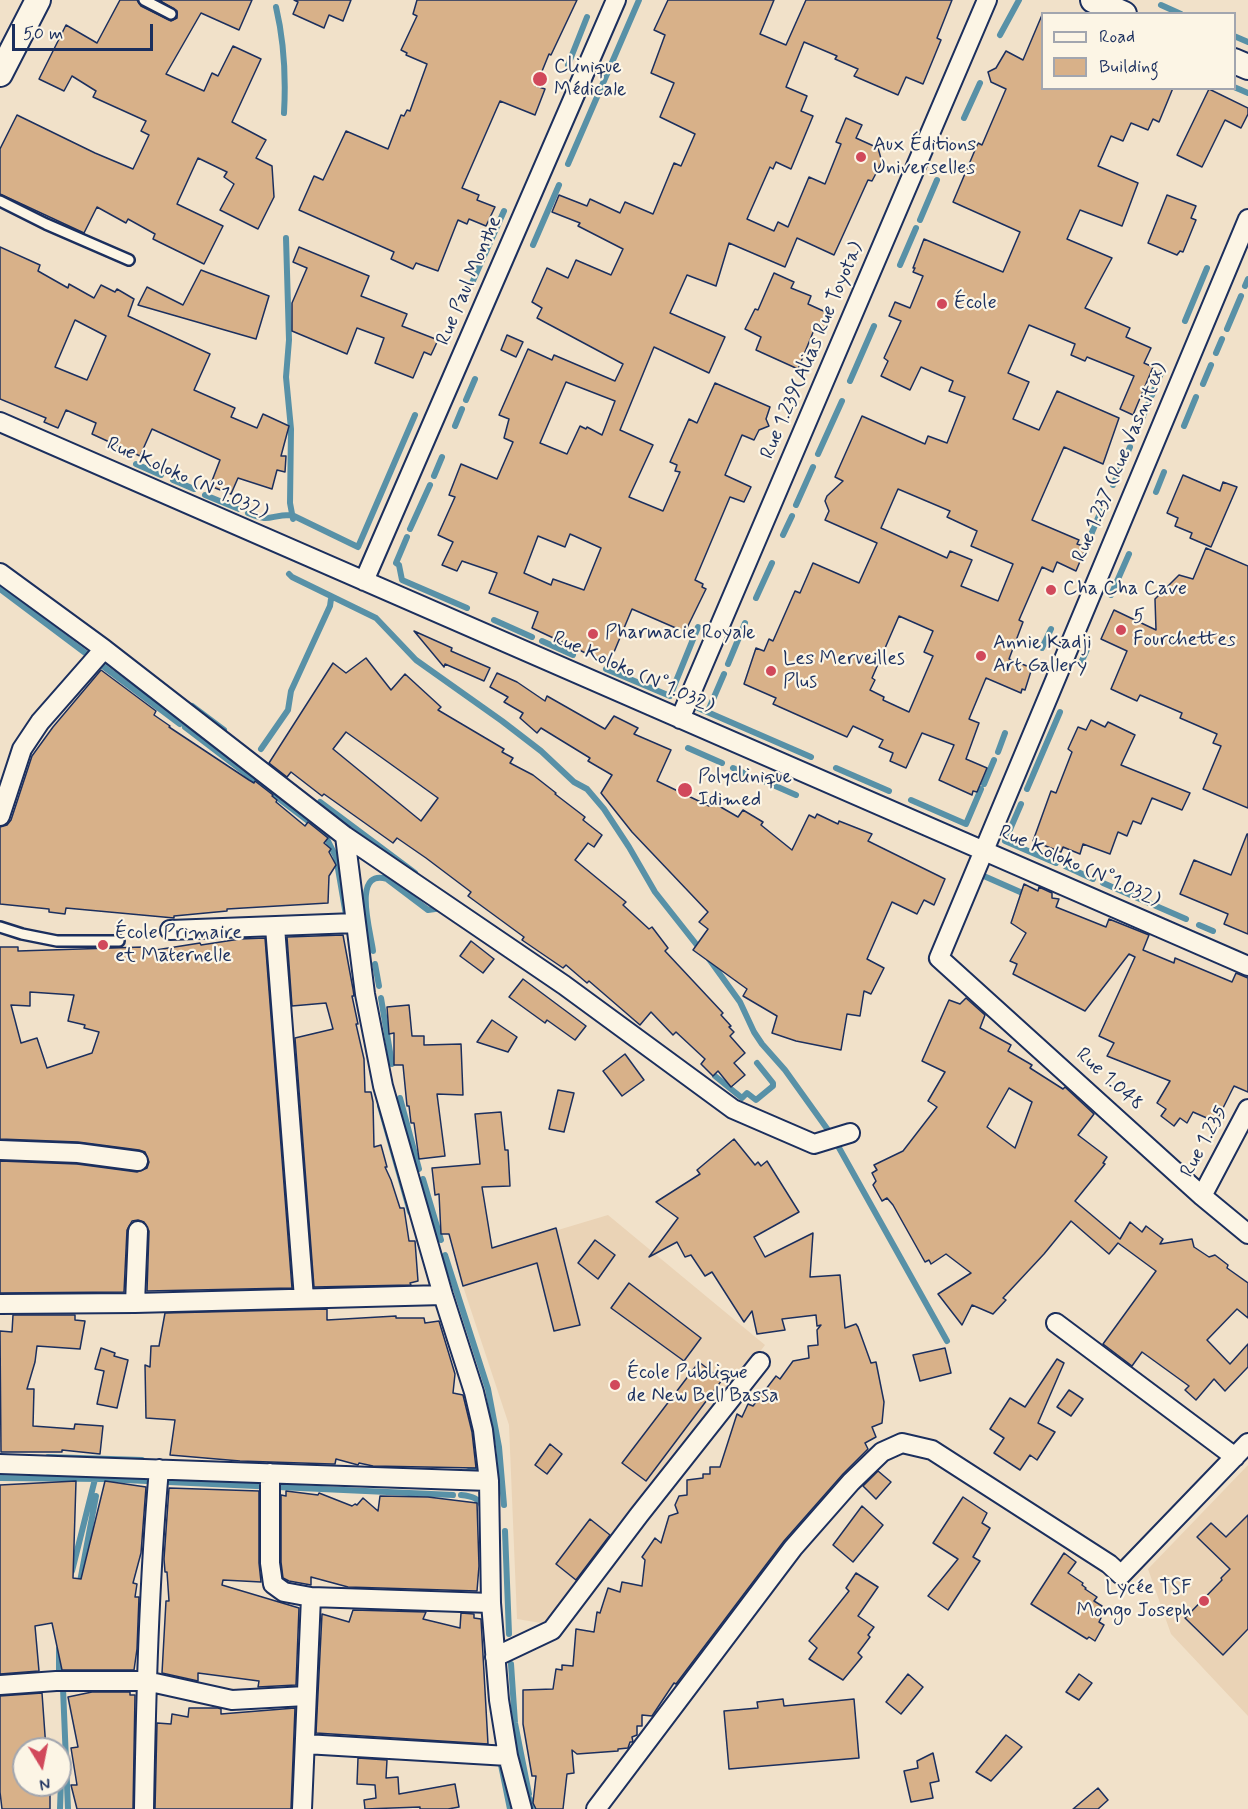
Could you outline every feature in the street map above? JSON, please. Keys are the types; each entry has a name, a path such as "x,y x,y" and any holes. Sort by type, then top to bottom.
{"main road":[{"path":"0,74 38,0"},
{"path":"1093,0 1120,12"}],"street":[{"name":"Rue Paul Monthe","path":"364,581 616,0"},
{"name":"Rue 1.239(Alias Rue Toyota)","path":"680,719 987,0"},
{"name":"Rue 1.237 (Rue Vasnitex)","path":"939,958 1248,219"},
{"name":"Rue Koloko (N°1.032)","path":"0,422 1248,966"},
{"path":"0,573 104,649 345,836 564,985 733,1108 814,1144 850,1133"},
{"path":"0,816 22,749 40,722 104,649"},
{"path":"345,836 365,994 383,1086 443,1295 474,1392 483,1430 489,1481 491,1603 499,1700 508,1756 522,1809"},
{"path":"170,930 355,923"},
{"path":"275,927 304,1298"},
{"name":"Rue 1.048","path":"939,958 1202,1196 1248,1234"},
{"name":"Rue 1.235","path":"1202,1196 1248,1108"},
{"path":"0,1150 78,1153 138,1161"},
{"path":"135,1303 138,1231"},
{"path":"0,1304 443,1295"},
{"path":"1056,1323 1235,1457"},
{"path":"495,1657 552,1630 760,1362"},
{"path":"596,1809 793,1548 851,1482 882,1452 902,1443 932,1450 1108,1564 1121,1575 1248,1443"},
{"path":"0,1464 489,1481"},
{"path":"144,1809 151,1567 159,1469"},
{"path":"270,1473 270,1563 273,1584 284,1592 311,1597 491,1603"},
{"path":"302,1809 311,1597"},
{"path":"0,1685 57,1681 146,1682 232,1700 306,1696"},
{"path":"305,1744 508,1756"}],"lane":[{"path":"144,0 171,14"},
{"path":"0,201 129,260"},
{"path":"0,927 57,941 119,941"}],"shaded area":[{"name":"École Publique de New Bell Bassa","path":"608,1215 765,1345 553,1625 517,1619 509,1425 454,1259"},
{"name":"Lycée TSF Mongo Joseph","path":"1248,1465 1248,1716 1171,1634 1148,1569"}],"building":[{"path":"120,0 137,0 141,6 171,21 177,18 177,11 159,0 252,0 239,30 201,13 166,74 204,91 212,73 218,76 233,46 261,59 232,122 266,140 256,158 272,166 274,197 258,229 220,210 234,184 224,177 227,172 198,158 177,204 223,226 204,264 153,239 155,234 128,219 126,223 97,207 84,233 0,194 0,149 17,115 133,169 149,135 141,131 146,121 93,97 96,91 72,76 64,91 39,79 66,25 97,43"},
{"path":"294,0 351,0 343,21 329,15 324,28 293,14 298,2"},
{"path":"417,0 577,0 551,55 549,54 536,86 545,89 535,115 500,101 462,188 479,195 477,200 495,207 486,226 469,219 467,224 458,220 438,271 416,263 413,269 391,259 394,252 299,210 314,176 323,180 346,131 388,149 401,115 404,116 407,110 410,111 427,64 406,55 407,53 401,50 417,16 413,14"},
{"path":"668,0 774,0 760,34 786,45 806,0 952,0 937,38 941,40 923,84 906,77 898,95 854,76 858,69 835,59 837,56 804,42 786,87 807,96 801,111 813,116 791,169 776,162 773,169 770,167 747,219 774,231 778,222 788,227 809,177 825,184 841,144 836,142 846,118 862,125 856,138 878,148 882,162 872,181 868,180 834,255 797,238 785,267 729,243 716,286 687,275 670,313 725,337 709,373 654,347 620,430 653,445 629,497 663,511 680,472 675,471 677,465 670,462 689,419 697,423 715,383 770,407 766,419 769,426 759,430 754,440 742,435 725,475 751,487 744,502 730,497 695,580 703,584 702,587 706,589 685,632 632,609 609,664 532,628 538,612 489,593 497,573 462,561 457,571 442,565 453,542 438,535 455,497 449,495 461,464 497,479 513,442 504,438 509,419 499,415 528,349 552,360 554,355 615,381 623,364 537,318 542,308 532,302 547,268 568,278 576,260 611,275 623,249 578,226 580,223 552,212 559,195 587,206 590,199 620,213 625,202 653,214 674,163 681,166 695,134 660,117 674,83 651,73 665,35 654,30","holes":["566,382 615,401 602,435 580,426 567,454 540,443","570,534 601,548 584,590 553,579 551,585 524,573 538,536 565,547"]},
{"path":"1041,17 1041,90 1172,90 1159,122 1153,119 1148,130 1131,123 1123,141 1111,136 1098,166 1138,183 1122,226 1080,210 1067,239 1112,258 1085,308 1130,328 1126,337 1151,348 1144,363 1153,367 1133,415 1120,409 1134,376 1087,357 1085,361 1071,355 1075,344 1029,325 1008,373 1029,382 1013,419 1039,430 1057,391 1119,418 1103,464 1064,447 1032,520 1079,540 1077,544 1086,547 1076,571 1057,562 1053,572 1042,567 1019,620 1023,622 1009,659 1032,668 1025,690 1022,689 1021,693 986,678 969,719 979,723 966,759 987,768 977,792 973,791 972,795 939,780 954,745 922,733 906,768 890,761 893,753 879,747 883,740 853,726 847,737 773,704 776,698 744,684 756,648 764,651 769,639 773,641 795,591 800,593 813,563 859,583 877,543 825,520 829,511 825,501 827,496 843,481 835,477 862,416 925,444 928,436 947,443 965,397 949,391 953,381 921,367 910,390 881,376 888,361 884,358 901,321 889,316 895,302 910,308 923,276 913,272 915,268 913,268 924,239 1003,272 1020,232 953,202 978,143 982,145 1006,89 991,82 988,72 996,68 1006,51 1023,60","holes":["898,489 950,511 947,517 977,531 971,546 1013,564 998,601 961,586 972,560 950,551 947,558 881,528","899,616 933,631 924,652 933,656 909,712 883,700 884,697 870,690 875,680 872,678"]},
{"path":"1209,90 1248,108 1248,114 1241,128 1225,120 1202,167 1177,155"},
{"path":"1167,195 1196,206 1191,218 1196,220 1183,252 1180,251 1177,255 1148,243"},
{"path":"0,247 40,265 38,271 68,288 69,284 94,298 101,285 115,292 117,289 134,299 128,316 210,354 194,390 235,408 231,417 257,428 263,414 289,426 281,456 286,456 285,472 277,470 272,489 238,478 231,494 210,486 220,460 152,429 140,456 92,434 96,423 66,410 58,428 44,422 46,418 0,399","holes":["75,320 106,336 87,380 55,367"]},
{"path":"299,247 369,276 361,296 407,314 402,326 438,340 431,355 424,352 413,378 375,363 384,338 357,328 347,354 292,331 292,303 307,268 293,262"},
{"path":"201,270 269,296 256,339 138,305 147,287 183,305"},
{"path":"774,273 794,282 791,288 811,296 808,304 830,314 822,333 814,330 798,369 756,350 761,337 745,329 755,309 758,310"},
{"path":"507,335 523,342 516,357 501,350"},
{"path":"1183,475 1220,491 1223,482 1237,487 1211,547 1190,538 1192,533 1175,526 1178,518 1167,513"},
{"path":"1206,548 1248,566 1248,808 1203,789 1221,746 1213,743 1217,734 1180,718 1182,713 1140,695 1137,701 1111,689 1127,651 1101,639 1114,610 1156,630 1155,599 1179,575 1193,579"},
{"path":"414,631 490,668 484,681 445,664 444,667"},
{"path":"366,658 391,690 405,674 441,707 438,710 504,749 502,752 513,758 510,763 533,775 585,817 583,820 602,835 594,847 588,843 575,860 626,902 623,905 649,929 652,927 668,948 665,951 723,1013 721,1015 734,1032 730,1036 745,1053 734,1063 745,1075 731,1087 718,1071 713,1076 701,1064 705,1059 676,1032 673,1035 651,1012 640,1025 589,981 587,983 566,965 563,968 522,940 524,937 468,896 471,892 426,858 397,838 393,843 324,794 322,796 291,772 287,777 269,763 333,663 346,673","holes":["346,732 438,798 421,821 333,749"]},
{"path":"101,670 156,711 154,715 169,727 249,780 254,783 255,781 305,826 308,822 328,838 324,843 331,849 329,852 336,865 329,876 328,903 227,909 227,911 174,916 174,918 66,908 65,914 49,912 49,909 0,904 0,827 7,825 11,820 32,756"},
{"path":"497,673 517,682 545,701 547,696 605,729 614,716 638,728 634,734 671,750 657,781 709,806 712,802 738,817 743,810 763,822 761,825 792,850 809,815 815,818 817,814 838,824 839,821 872,834 868,841 945,879 934,905 924,900 917,914 892,902 867,959 884,968 871,994 864,991 860,1016 847,1014 841,1050 796,1041 772,1033 777,1016 743,996 747,989 693,950 708,929 699,922 708,912 632,832 601,793 612,775 588,761 590,758 541,728 537,733 520,718 523,713 504,702 508,697 490,687"},
{"path":"1091,720 1105,727 1108,722 1135,735 1121,765 1190,793 1182,810 1152,798 1141,824 1133,821 1127,836 1118,832 1110,854 1083,844 1080,854 1063,847 1061,852 1033,841 1051,791 1056,793 1072,752 1068,749 1078,727 1086,730"},
{"path":"1247,834 1248,934 1224,924 1228,914 1180,894 1194,860 1231,875"},
{"path":"1024,884 1038,891 1039,887 1052,893 1052,898 1059,899 1056,907 1106,927 1109,919 1149,935 1143,950 1174,963 1175,958 1232,982 1236,973 1248,978 1248,1092 1234,1086 1216,1122 1193,1112 1187,1123 1180,1118 1174,1126 1161,1116 1166,1109 1157,1103 1170,1081 1107,1056 1114,1043 1099,1036 1135,957 1129,954 1085,1011 1013,974 1017,964 1010,961 1026,933 1011,923"},
{"path":"343,935 353,989 354,996 352,996 358,1024 356,1024 364,1059 365,1092 371,1092 373,1102 374,1147 381,1145 387,1167 385,1167 400,1208 404,1208 409,1241 415,1241 418,1281 410,1283 411,1285 314,1287 295,1038 333,1029 326,1003 292,1006 287,937"},
{"path":"265,938 292,1288 147,1291 149,1231 144,1222 138,1220 132,1221 127,1230 124,1292 0,1293 0,1161 77,1164 137,1172 147,1168 149,1162 145,1152 139,1150 78,1142 0,1139 0,947 18,947 18,951 143,947 143,952 240,939","holes":["30,992 74,995 68,1021 85,1025 84,1028 99,1032 92,1053 47,1068 37,1038 21,1043 11,1005 30,1006"]},
{"path":"471,941 494,959 483,973 460,956"},
{"path":"523,979 586,1026 575,1040 547,1020 545,1023 509,997"},
{"path":"966,998 985,1015 980,1028 1011,1045 1008,1051 1032,1065 1030,1068 1063,1089 1065,1087 1094,1114 1078,1135 1107,1157 1103,1163 1105,1164 1075,1201 1120,1239 1130,1222 1142,1232 1146,1226 1163,1239 1160,1244 1192,1239 1194,1247 1209,1257 1215,1255 1228,1265 1227,1268 1248,1283 1248,1318 1237,1309 1207,1340 1230,1364 1248,1344 1248,1367 1225,1391 1214,1379 1196,1400 1185,1390 1189,1386 1142,1352 1132,1366 1103,1344 1156,1271 1118,1243 1109,1254 1071,1221 1003,1298 1006,1300 993,1314 972,1305 962,1325 938,1294 971,1273 946,1254 931,1264 929,1260 925,1262 893,1205 887,1198 882,1201 873,1185 876,1181 872,1173 877,1170 874,1165 903,1151 937,1107 928,1101 945,1072 922,1061 949,1000 960,1004","holes":["1009,1088 1032,1102 1015,1148 987,1127"]},
{"path":"409,1005 412,1036 424,1036 424,1045 461,1044 463,1095 437,1094 445,1156 419,1159 414,1123 411,1123 409,1106 407,1106 403,1065 394,1065 394,1033 389,1034 387,1007"},
{"path":"492,1020 517,1037 508,1052 477,1042"},
{"path":"625,1054 644,1080 622,1096 603,1071"},
{"path":"558,1090 574,1093 564,1132 549,1129"},
{"path":"501,1112 505,1150 508,1150 510,1186 482,1187 492,1248 556,1228 580,1325 554,1331 537,1263 463,1286 449,1234 441,1234 439,1194 435,1195 432,1168 480,1164 475,1114"},
{"path":"734,1139 755,1165 758,1162 761,1166 767,1161 799,1212 754,1237 765,1257 813,1233 810,1277 840,1275 845,1328 856,1324 871,1363 876,1362 884,1402 882,1423 872,1427 876,1437 865,1443 868,1449 784,1541 676,1684 674,1683 652,1716 642,1715 642,1726 637,1726 637,1735 632,1737 633,1742 630,1742 628,1748 618,1749 618,1751 577,1754 572,1750 574,1773 567,1774 563,1809 536,1809 533,1803 536,1776 532,1776 523,1724 523,1690 553,1689 556,1669 562,1670 562,1665 573,1666 576,1629 594,1632 597,1612 600,1613 608,1588 620,1592 622,1582 642,1586 645,1560 642,1557 655,1538 661,1543 669,1516 678,1513 675,1505 679,1496 687,1495 687,1480 703,1478 703,1474 710,1474 710,1467 720,1467 737,1414 742,1417 748,1404 753,1406 776,1376 780,1379 793,1361 809,1358 808,1346 818,1345 817,1330 821,1325 817,1326 816,1315 782,1319 785,1330 757,1334 752,1311 744,1322 712,1272 705,1276 691,1255 685,1257 677,1242 649,1257 678,1218 656,1202 700,1174 697,1170"},
{"path":"595,1240 615,1255 598,1279 578,1263"},
{"path":"629,1283 701,1338 684,1361 611,1308"},
{"path":"327,1309 327,1320 396,1316 396,1318 424,1318 425,1323 439,1321 455,1374 453,1393 463,1395 472,1432 476,1468 373,1466 359,1463 358,1465 336,1459 335,1464 332,1464 240,1461 170,1455 175,1420 146,1418 145,1365 150,1367 151,1346 159,1346 165,1313"},
{"path":"13,1315 75,1315 75,1320 85,1321 80,1349 37,1346 27,1389 34,1389 33,1426 74,1429 75,1424 103,1426 100,1454 62,1450 62,1452 1,1452 0,1331 12,1332"},
{"path":"101,1348 115,1353 114,1356 128,1360 117,1408 97,1404 104,1371 95,1369"},
{"path":"945,1348 951,1373 920,1381 913,1355"},
{"path":"1057,1359 1064,1363 1038,1423 1055,1432 1037,1460 1030,1455 1020,1470 994,1453 1004,1438 990,1429 1010,1398 1025,1407"},
{"path":"699,1362 722,1380 646,1481 622,1463"},
{"path":"1069,1390 1083,1399 1071,1416 1057,1407"},
{"path":"550,1444 562,1454 547,1474 535,1465"},
{"path":"878,1471 891,1482 876,1499 863,1486"},
{"path":"76,1481 73,1578 81,1579 105,1481 146,1487 141,1553 133,1583 137,1584 135,1597 139,1597 134,1670 62,1670 52,1623 35,1626 39,1671 0,1674 0,1485"},
{"path":"169,1488 259,1491 261,1582 223,1580 222,1585 299,1608 296,1685 258,1687 259,1681 198,1673 198,1681 162,1673 166,1601 169,1601 164,1559"},
{"path":"286,1491 318,1495 319,1493 352,1506 357,1505 363,1498 378,1511 380,1496 428,1497 477,1503 479,1566 477,1591 348,1587 311,1577 311,1585 283,1578 281,1495 286,1496"},
{"path":"963,1497 987,1513 982,1523 990,1528 973,1557 980,1561 948,1610 928,1596 958,1559 933,1543"},
{"path":"862,1506 883,1525 853,1562 833,1545"},
{"path":"1248,1515 1248,1629 1223,1655 1185,1618 1230,1569 1197,1537 1211,1523 1226,1537"},
{"path":"590,1519 610,1535 576,1580 556,1564"},
{"path":"1064,1553 1076,1562 1068,1573 1083,1583 1085,1589 1097,1597 1094,1601 1102,1606 1097,1615 1101,1618 1099,1622 1104,1625 1095,1641 1089,1637 1087,1639 1031,1604"},
{"path":"856,1573 878,1587 858,1616 874,1627 868,1635 870,1637 858,1653 862,1657 843,1680 809,1659 817,1648 809,1641 849,1591 846,1588"},
{"path":"353,1610 426,1612 423,1619 460,1628 461,1613 474,1614 474,1618 481,1619 488,1744 316,1733 322,1614 349,1622"},
{"path":"908,1674 923,1687 901,1714 886,1702"},
{"path":"1079,1674 1092,1683 1079,1700 1066,1692"},
{"path":"92,1692 130,1692 130,1695 135,1695 133,1809 77,1809 72,1789 72,1785 77,1785 72,1748 78,1747 68,1697"},
{"path":"42,1693 45,1737 12,1737 12,1797 50,1797 50,1809 2,1809 0,1696"},
{"path":"783,1699 784,1706 854,1699 859,1758 729,1769 724,1711 758,1708 757,1702"},
{"path":"189,1708 218,1708 221,1709 221,1714 295,1708 291,1809 155,1809 157,1723 171,1724 172,1714 188,1717"},
{"path":"1006,1735 1022,1747 991,1781 976,1772"},
{"path":"933,1753 939,1781 930,1783 933,1798 911,1802 904,1771 918,1768 917,1761"},
{"path":"358,1758 387,1760 386,1778 398,1777 399,1794 455,1784 459,1807 365,1809 364,1800 376,1798 375,1785 357,1784"},
{"path":"1098,1788 1108,1800 1098,1809 1073,1809"}],"waterway":[{"path":"568,164 639,0"},
{"path":"1000,35 1019,0"},
{"path":"1161,5 1177,12"},
{"path":"276,7 284,60 284,113"},
{"path":"568,65 587,17"},
{"path":"1236,37 1248,42"},
{"path":"964,118 980,83"},
{"path":"1236,88 1248,93"},
{"path":"920,220 937,180"},
{"path":"533,245 559,185"},
{"path":"472,283 504,211"},
{"path":"900,265 916,228"},
{"path":"286,238 289,340 286,377 291,429 290,503 293,519"},
{"path":"1185,321 1207,268"},
{"path":"1245,286 1248,279"},
{"path":"1227,329 1241,296"},
{"path":"850,381 874,326"},
{"path":"1216,353 1222,339"},
{"path":"1203,384 1211,365"},
{"path":"1152,395 1161,373"},
{"path":"466,400 475,379"},
{"path":"1184,426 1196,397"},
{"path":"818,454 842,401"},
{"path":"1138,428 1148,404"},
{"path":"455,426 462,409"},
{"path":"294,516 358,547 415,415"},
{"path":"1113,485 1130,447"},
{"path":"434,476 442,457"},
{"path":"136,464 161,475"},
{"path":"796,505 813,467"},
{"path":"1156,492 1164,472"},
{"path":"173,480 194,489"},
{"path":"410,529 430,485"},
{"path":"205,495 239,509"},
{"path":"1090,537 1101,511"},
{"path":"248,513 266,518 290,515"},
{"path":"783,535 792,516"},
{"path":"407,537 396,563 399,565 402,580 467,608"},
{"path":"1111,595 1129,554"},
{"path":"756,598 772,563"},
{"path":"289,574 376,618 416,660 502,721 541,751 574,782 587,789 604,809 655,892 700,949"},
{"path":"0,589 180,724"},
{"path":"261,749 288,710 291,691 330,606 331,599"},
{"path":"494,620 532,637"},
{"path":"728,664 745,623"},
{"path":"606,669 670,696 698,627"},
{"path":"1042,648 1051,629"},
{"path":"542,641 573,655"},
{"path":"1080,665 1089,645"},
{"path":"708,711 724,674"},
{"path":"192,706 224,730"},
{"path":"698,708 811,757"},
{"path":"1027,789 1060,712"},
{"path":"185,727 324,833 336,857 347,921"},
{"path":"998,752 1005,733"},
{"path":"688,748 722,763"},
{"path":"984,784 994,760"},
{"path":"733,768 748,775"},
{"path":"836,768 889,791"},
{"path":"757,778 796,795"},
{"path":"911,800 966,824 981,789"},
{"path":"320,802 415,873"},
{"path":"1021,804 1005,841 1056,863"},
{"path":"1065,866 1093,879"},
{"path":"977,873 1027,895"},
{"path":"373,951 367,917 366,892 369,883 376,878 387,879 428,910 442,908"},
{"path":"1103,883 1186,919"},
{"path":"1199,925 1213,931"},
{"path":"709,959 740,1002 762,1044 785,1070 828,1130"},
{"path":"375,964 379,986"},
{"path":"381,998 392,1064"},
{"path":"715,1076 742,1098 747,1093 756,1100 773,1086 757,1063"},
{"path":"400,1098 419,1169"},
{"path":"380,1106 410,1212"},
{"path":"838,1146 947,1341"},
{"path":"423,1179 441,1240"},
{"path":"445,1255 488,1389 499,1447 504,1505"},
{"path":"48,1457 142,1460"},
{"path":"463,1474 475,1468"},
{"path":"0,1478 103,1479 453,1495"},
{"path":"72,1571 95,1479"},
{"path":"461,1495 478,1500 483,1510"},
{"path":"79,1587 96,1496"},
{"path":"505,1531 509,1634"},
{"path":"59,1649 59,1678"},
{"path":"511,1664 515,1723 529,1794"},
{"path":"63,1688 68,1809"},
{"path":"500,1760 510,1809"},
{"path":"60,1797 60,1809"},
{"path":"530,1799 532,1809"}],"place":[{"name":"Clinique Médicale","path":"540,79"},
{"name":"Aux Éditions Universelles","path":"861,157"},
{"name":"École","path":"942,304"},
{"name":"Cha Cha Cave","path":"1051,590"},
{"name":"5 Fourchettes","path":"1121,630"},
{"name":"Pharmacie Royale","path":"593,634"},
{"name":"Annie Kadji Art Gallery","path":"981,656"},
{"name":"Les Merveilles Plus","path":"771,671"},
{"name":"Polyclinique Idimed","path":"685,790"},
{"name":"École Primaire et Maternelle","path":"103,945"},
{"name":"École Publique de New Bell Bassa","path":"615,1385"},
{"name":"Lycée TSF Mongo Joseph","path":"1204,1601"}]}
